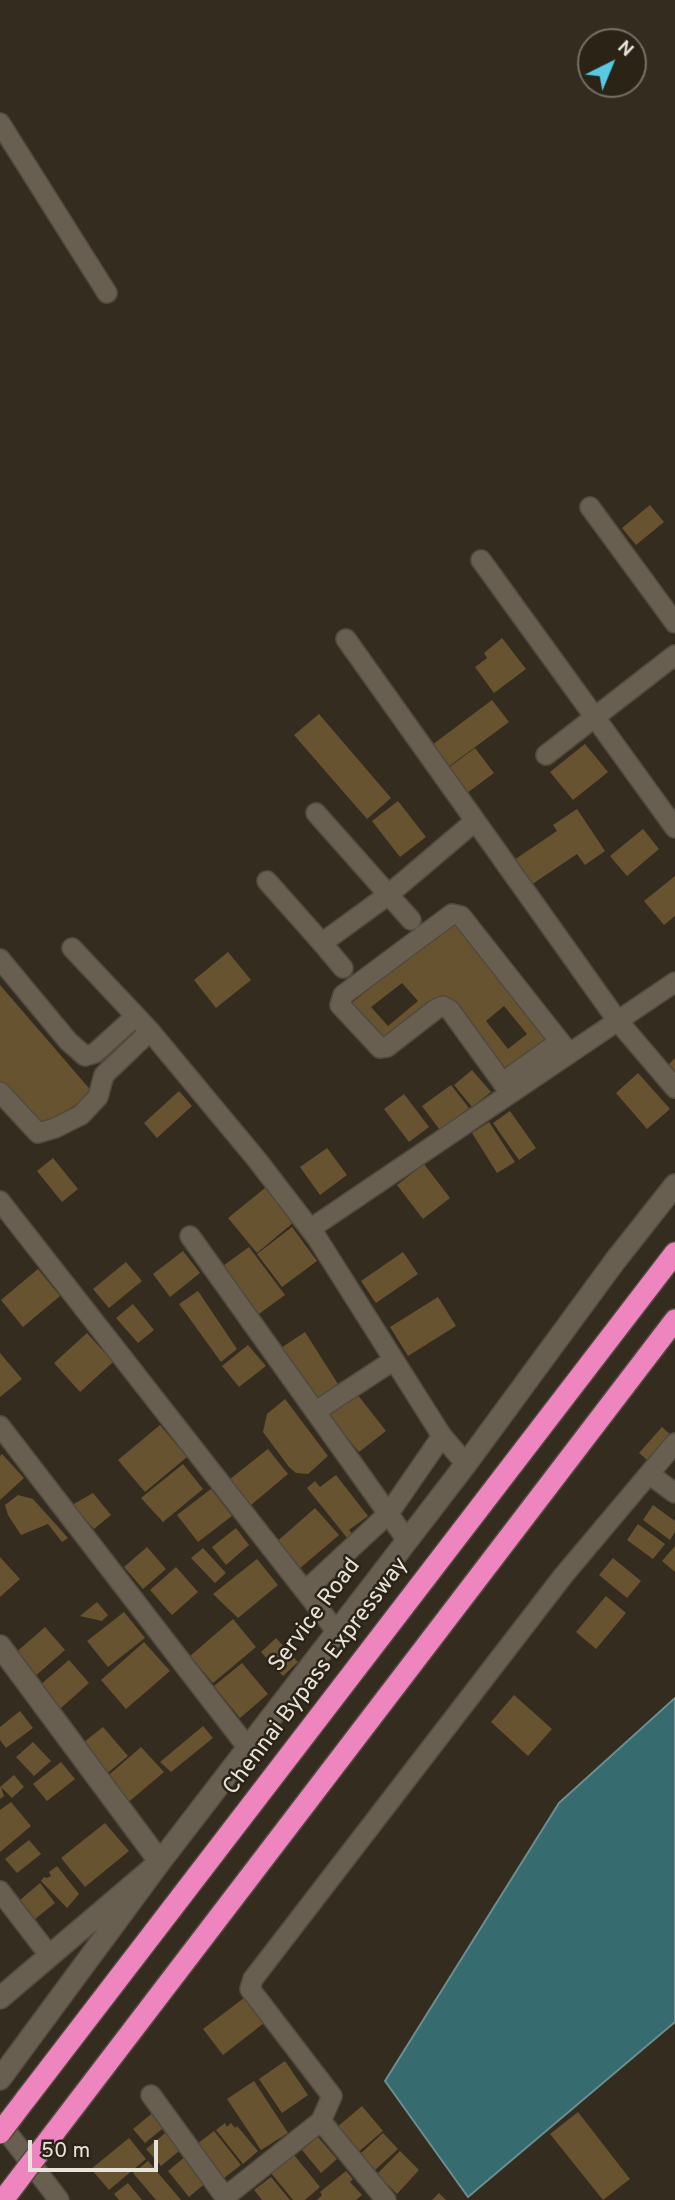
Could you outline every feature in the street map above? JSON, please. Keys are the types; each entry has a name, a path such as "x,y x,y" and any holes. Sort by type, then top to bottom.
{"highway":[{"name":"Chennai Bypass Expressway","path":"0,2133 675,1253"},
{"path":"2,2200 675,1320"}],"street":[{"path":"0,123 107,293"},
{"path":"590,507 675,623"},
{"path":"481,561 675,828"},
{"path":"346,639 617,1020 675,1087"},
{"path":"545,755 675,655"},
{"path":"316,813 411,920"},
{"path":"322,943 388,895 474,822"},
{"path":"267,881 343,968"},
{"path":"506,1087 450,1010 443,1006 387,1046 380,1048 340,1005 340,1000 343,995 452,914 461,916 564,1048"},
{"path":"72,947 150,1031 258,1161 310,1229 442,1436 466,1465"},
{"path":"0,959 68,1041 85,1056 95,1053 136,1016"},
{"path":"310,1229 506,1087 564,1048 617,1020 675,982"},
{"path":"0,1092 38,1133 55,1128 81,1115 98,1097 104,1075 150,1031"},
{"name":"Service Road","path":"0,2079 160,1862 466,1465 615,1261 675,1185"},
{"path":"0,1200 337,1632"},
{"path":"190,1236 408,1540"},
{"path":"316,1411 394,1360"},
{"path":"0,1426 248,1748"},
{"path":"305,1591 389,1513 442,1436"},
{"path":"151,2095 224,2199 321,2120 332,2096 250,1989 253,1979 564,1576 675,1443"},
{"path":"649,1474 675,1493"},
{"path":"0,1646 160,1862 0,1998"},
{"path":"0,1891 49,1955"},
{"path":"321,2120 386,2200"},
{"path":"0,2123 58,2200"}],"water":[{"path":"675,1698 675,2022 468,2197 385,2081 559,1803"}],"building":[{"path":"650,505 664,522 636,545 622,528"},
{"path":"502,638 526,669 494,693 475,667 487,658 484,653"},
{"path":"492,700 509,722 444,770 428,748"},
{"path":"319,714 391,798 367,819 294,735"},
{"path":"585,744 608,772 573,800 550,772"},
{"path":"475,748 494,773 467,793 448,768"},
{"path":"398,801 426,837 400,857 372,821"},
{"path":"577,809 605,851 585,865 577,854 531,885 514,860 557,831 553,825"},
{"path":"643,829 659,849 627,876 610,856"},
{"path":"675,876 675,916 664,925 644,901"},
{"path":"454,921 549,1041 505,1075 442,996 383,1043 349,1005","holes":["402,983 418,1001 388,1026 371,1007","504,1006 527,1034 508,1049 486,1021"]},
{"path":"228,952 251,980 216,1008 194,980"},
{"path":"0,985 94,1094 39,1127 0,1082"},
{"path":"675,1058 675,1072 668,1065"},
{"path":"472,1070 491,1092 472,1107 454,1085"},
{"path":"638,1073 670,1109 647,1129 616,1093"},
{"path":"451,1085 469,1108 440,1130 422,1106"},
{"path":"179,1091 192,1106 157,1138 144,1123"},
{"path":"404,1094 429,1127 409,1142 384,1109"},
{"path":"510,1111 536,1148 519,1160 493,1123"},
{"path":"489,1122 515,1162 497,1173 472,1133"},
{"path":"327,1148 347,1175 320,1195 300,1167"},
{"path":"53,1158 78,1189 62,1202 37,1171"},
{"path":"424,1164 450,1198 423,1219 397,1185"},
{"path":"265,1188 294,1222 257,1253 228,1218"},
{"path":"292,1227 317,1261 282,1287 257,1254"},
{"path":"249,1247 285,1295 256,1316 220,1268"},
{"path":"183,1251 200,1273 170,1297 153,1274"},
{"path":"403,1252 418,1274 376,1303 361,1281"},
{"path":"126,1262 142,1281 109,1308 93,1289"},
{"path":"38,1269 60,1296 23,1327 1,1300"},
{"path":"198,1291 237,1349 221,1362 179,1304"},
{"path":"438,1297 456,1326 408,1356 390,1327"},
{"path":"133,1304 154,1330 138,1343 116,1318"},
{"path":"305,1332 338,1384 318,1399 281,1348"},
{"path":"87,1333 113,1362 80,1392 54,1363"},
{"path":"248,1345 266,1366 239,1387 222,1366"},
{"path":"0,1353 22,1379 0,1397"},
{"path":"357,1394 386,1431 359,1452 329,1416"},
{"path":"285,1399 328,1456 308,1474 296,1473 289,1467 263,1432 267,1414"},
{"path":"160,1425 187,1457 145,1492 118,1460"},
{"path":"662,1427 675,1439 654,1466 639,1453"},
{"path":"268,1449 288,1474 251,1505 230,1479"},
{"path":"2,1454 24,1478 0,1500 0,1456"},
{"path":"183,1464 203,1489 163,1522 141,1498"},
{"path":"336,1475 368,1516 349,1530 354,1536 348,1539 307,1488 315,1481 320,1487"},
{"path":"211,1489 232,1516 198,1542 177,1515"},
{"path":"93,1493 111,1515 94,1529 72,1505"},
{"path":"18,1495 33,1499 68,1538 62,1542 48,1524 21,1535 5,1505"},
{"path":"653,1505 675,1521 675,1532 670,1540 643,1520"},
{"path":"315,1508 339,1535 299,1569 274,1544"},
{"path":"638,1524 665,1544 653,1559 627,1540"},
{"path":"236,1528 249,1545 226,1565 212,1547"},
{"path":"675,1546 675,1572 662,1561"},
{"path":"147,1547 166,1569 143,1589 124,1567"},
{"path":"203,1548 226,1573 215,1583 191,1558"},
{"path":"0,1557 20,1579 0,1597"},
{"path":"613,1558 641,1581 627,1598 599,1575"},
{"path":"257,1559 278,1585 238,1618 213,1594"},
{"path":"176,1567 198,1592 172,1615 150,1590"},
{"path":"606,1596 626,1613 596,1649 576,1632"},
{"path":"97,1602 108,1615 102,1621 80,1616"},
{"path":"124,1612 145,1638 108,1667 87,1641"},
{"path":"233,1619 256,1647 213,1683 190,1656"},
{"path":"45,1627 65,1650 33,1678 13,1655"},
{"path":"276,1638 298,1662 283,1676 261,1652"},
{"path":"144,1642 170,1671 126,1709 101,1680"},
{"path":"69,1660 89,1683 61,1708 40,1685"},
{"path":"242,1663 268,1694 240,1718 214,1686"},
{"path":"514,1695 552,1729 528,1756 491,1722"},
{"path":"20,1711 33,1728 6,1748 0,1740 0,1727"},
{"path":"203,1726 213,1738 171,1772 160,1762"},
{"path":"103,1727 128,1756 104,1776 79,1746"},
{"path":"33,1742 51,1761 34,1776 16,1757"},
{"path":"141,1747 164,1772 125,1805 103,1780"},
{"path":"61,1762 75,1779 47,1801 33,1784"},
{"path":"14,1775 24,1787 12,1798 1,1787 4,1796 0,1799 0,1787"},
{"path":"11,1802 31,1826 0,1852 0,1810"},
{"path":"105,1823 129,1851 85,1887 61,1858"},
{"path":"29,1840 41,1854 17,1873 5,1859"},
{"path":"57,1866 79,1894 67,1908 41,1881 44,1877 51,1876 49,1872"},
{"path":"40,1883 55,1903 35,1919 20,1900"},
{"path":"244,1998 264,2023 223,2055 203,2029"},
{"path":"285,2061 308,2095 282,2113 259,2079"},
{"path":"254,2081 288,2133 261,2150 227,2099"},
{"path":"362,2106 383,2131 357,2153 336,2128"},
{"path":"155,2111 167,2125 145,2143 133,2129"},
{"path":"578,2112 630,2179 603,2200 550,2134"},
{"path":"225,2123 227,2127 231,2123 235,2128 237,2126 258,2151 243,2164 216,2130"},
{"path":"169,2130 184,2147 161,2166 146,2149"},
{"path":"214,2131 241,2165 224,2178 197,2144"},
{"path":"383,2133 398,2149 375,2170 360,2154"},
{"path":"318,2137 337,2159 321,2173 302,2150"},
{"path":"129,2138 146,2159 109,2190 91,2169"},
{"path":"400,2151 419,2170 397,2194 377,2174"},
{"path":"294,2155 320,2187 305,2200 293,2200 271,2173"},
{"path":"186,2156 208,2181 189,2197 168,2171"},
{"path":"148,2161 181,2200 156,2200 133,2173"},
{"path":"346,2171 353,2179 350,2182 362,2195 356,2200 317,2200 322,2195 320,2192"},
{"path":"271,2177 290,2200 262,2200 254,2190"},
{"path":"128,2183 142,2200 119,2200 114,2194"},
{"path":"439,2193 446,2200 432,2200"}]}
